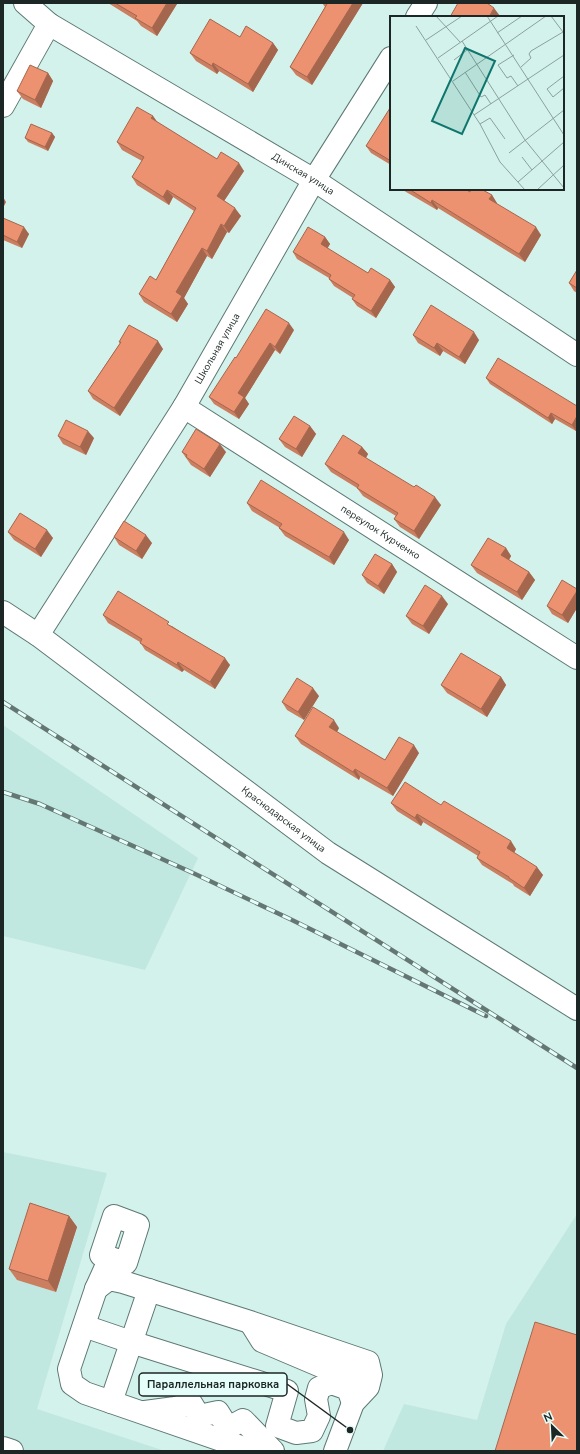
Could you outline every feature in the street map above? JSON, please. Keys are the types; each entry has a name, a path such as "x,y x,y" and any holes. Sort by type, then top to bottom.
{"street":[{"name":"Динская улица","path":"25,3 49,24 314,180 577,355"},
{"path":"418,16 426,3"},
{"path":"3,106 49,24"},
{"name":"Школьная улица","path":"38,635 184,407 314,180 390,60"},
{"name":"переулок Курченко","path":"184,407 577,658"},
{"name":"Краснодарская улица","path":"3,612 38,635 328,853 577,1010"},
{"path":"123,1282 114,1260 96,1289 70,1369 72,1384 85,1393 253,1451"},
{"path":"96,1289 109,1279 123,1282 250,1322 368,1362 371,1375 368,1387 352,1403 335,1451"},
{"path":"111,1402 149,1290"},
{"path":"250,1322 262,1341 348,1377 368,1387"},
{"path":"84,1326 287,1391 277,1426 296,1434 312,1431 319,1416 316,1399 319,1388 331,1383 348,1389 352,1403"},
{"path":"141,1412 175,1408 191,1403 199,1416 218,1412 228,1428 243,1420 273,1451"},
{"path":"3,1448 12,1451"}],"shaded area":[{"path":"3,725 198,858 145,970 3,936"},
{"path":"3,1152 107,1173 37,1409 165,1451 3,1451"},
{"path":"577,1214 577,1451 383,1451 404,1404 477,1420 506,1324"}],"building":[{"path":"115,3 167,3 152,28 135,18 137,16"},
{"path":"324,3 353,3 307,77 290,67 327,4"},
{"path":"458,3 487,3 494,8 490,16 451,16"},
{"path":"210,19 240,37 246,26 273,43 248,84 213,63 212,66 190,53"},
{"path":"30,65 48,73 35,100 17,91"},
{"path":"137,107 153,116 151,118 217,159 221,152 239,163 217,196 235,208 224,226 221,224 207,251 202,248 176,292 182,296 171,314 139,294 150,276 156,280 196,208 167,190 163,197 132,177 144,157 117,142"},
{"path":"390,108 390,160 366,146"},
{"path":"31,124 52,133 45,147 25,138"},
{"path":"411,190 467,190 470,192 471,190 483,190 492,195 489,199 536,227 519,254 432,200 431,203"},
{"path":"3,218 24,227 17,242 3,235"},
{"path":"308,227 325,237 321,244 368,273 371,268 390,280 371,311 352,299 355,295 329,279 331,275 293,252"},
{"path":"577,270 577,288 569,283"},
{"path":"431,305 474,332 459,357 437,343 434,348 413,335"},
{"path":"266,309 289,323 275,347 270,343 238,393 244,397 234,412 209,397 235,357 236,358"},
{"path":"129,325 158,341 114,408 88,391 121,342 119,342"},
{"path":"498,358 577,406 577,416 572,425 551,413 548,418 486,378"},
{"path":"294,416 310,426 296,449 279,439"},
{"path":"66,420 88,431 80,447 58,436"},
{"path":"196,429 220,444 204,469 186,457 187,455 182,452"},
{"path":"343,435 362,447 358,453 414,487 416,485 435,497 414,531 394,519 398,513 357,488 359,485 325,464"},
{"path":"261,480 344,532 329,557 279,528 282,524 247,503"},
{"path":"20,513 47,530 35,549 8,532"},
{"path":"124,521 146,535 136,551 114,537"},
{"path":"488,538 506,548 501,555 529,572 517,592 471,565"},
{"path":"375,554 392,564 378,586 362,575"},
{"path":"562,580 577,589 577,591 562,615 547,606"},
{"path":"425,585 442,596 423,626 406,616"},
{"path":"118,591 169,622 167,624 225,658 210,682 178,662 177,665 140,643 142,639 103,615"},
{"path":"461,653 501,677 481,709 441,685"},
{"path":"297,678 313,688 298,712 282,702"},
{"path":"313,707 334,720 329,727 385,760 399,737 414,745 387,788 355,769 353,772 295,736"},
{"path":"405,782 441,805 444,801 511,841 507,848 537,867 524,888 509,877 477,858 480,852 417,814 415,818 391,803"},
{"path":"30,1203 69,1216 48,1281 9,1269"},
{"path":"535,1322 577,1335 577,1451 495,1451"}],"railway":[{"path":"3,702 577,1068"},
{"path":"3,792 40,804 193,873 290,919 486,1016"}],"place":[{"name":"Параллельная парковка","path":"350,1430"}]}
